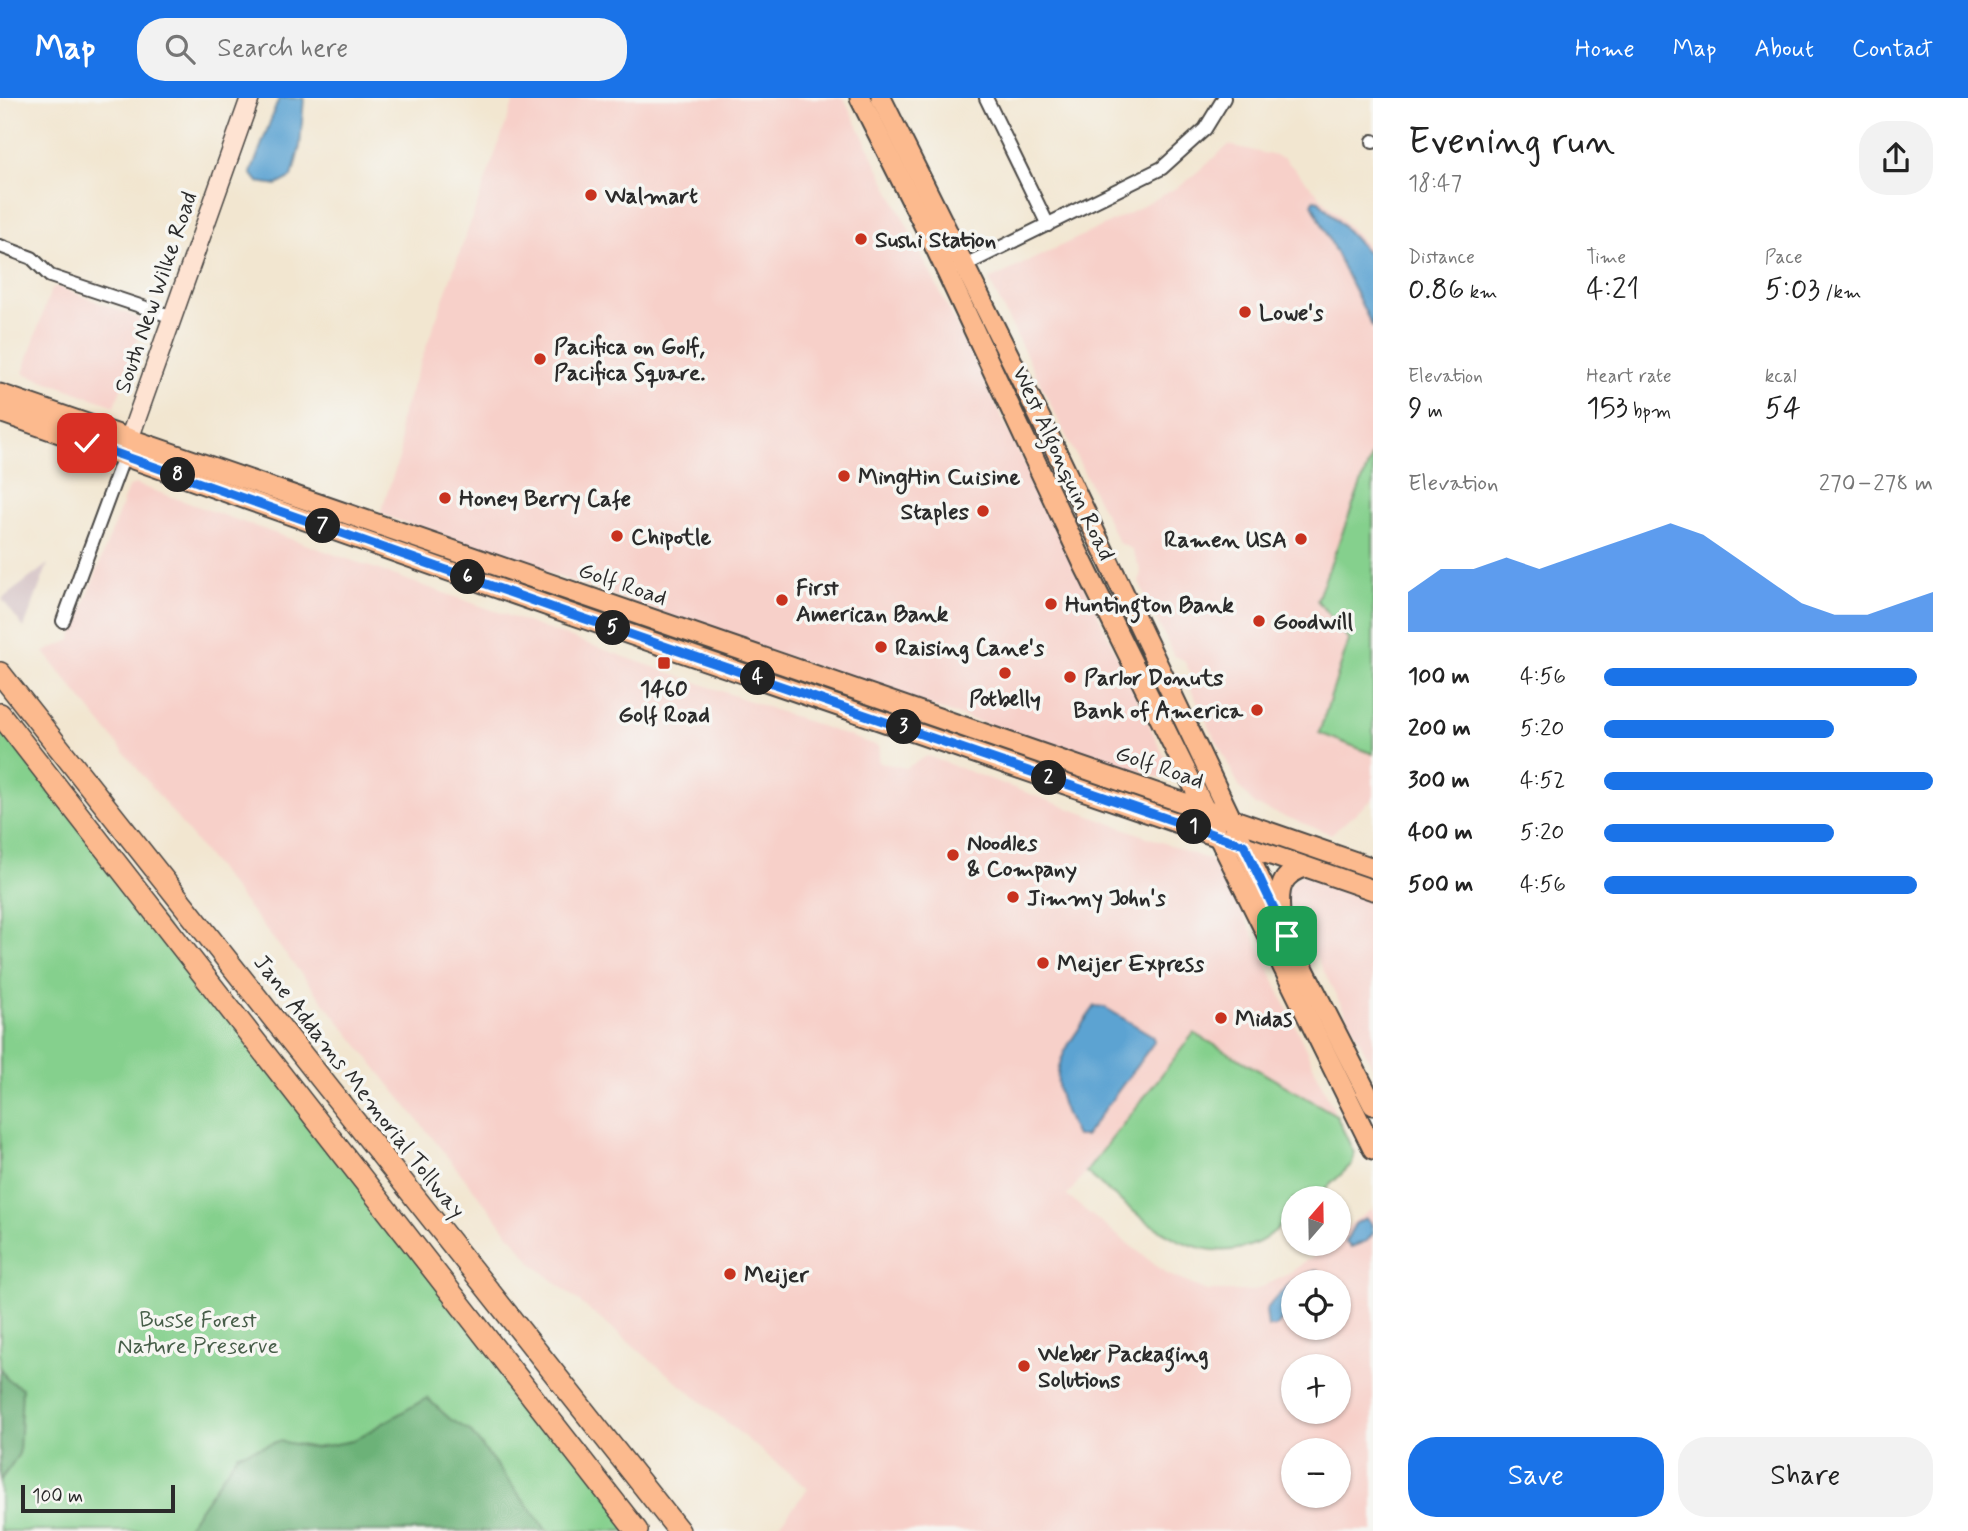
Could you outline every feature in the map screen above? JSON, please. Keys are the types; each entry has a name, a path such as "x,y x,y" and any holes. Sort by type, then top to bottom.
{"highway":[{"name":"Jane Addams Memorial Tollway","path":"0,673 679,1531"},
{"path":"0,714 637,1531"}],"main road":[{"name":"South New Wilke Road","path":"127,447 250,98"},
{"name":"West Algonquin Road","path":"860,98 956,270 1373,1105"},
{"name":"West Algonquin Road","path":"881,98 1084,565 1207,808 1265,933 1373,1149"},
{"name":"Golf Road","path":"0,394 127,447 568,613 1373,890"},
{"name":"Golf Road","path":"0,412 127,447 1207,808 1373,868"},
{"path":"1282,925 1279,892 1282,882 1295,869 1305,867"}],"street":[{"path":"986,98 1048,225"},
{"path":"956,270 1162,168 1205,129 1224,98"},
{"path":"0,246 32,258 50,275 173,317"},
{"name":"South New Wilke Road","path":"62,621 127,447"}],"shaded area":[{"path":"515,98 844,98 1070,555 1169,767 1164,779 906,699 380,514 401,452 399,423"},
{"path":"1229,145 1284,158 1373,252 1373,452 1317,600 1349,640 1320,733 1373,754 1373,799 1331,834 1255,805 1240,788 1188,684 1191,675 1184,660 1174,656 1139,582 1141,571 1132,549 1119,543 989,280 1130,213 1183,184"},
{"path":"57,286 144,320 115,406 23,373 51,289"},
{"path":"135,484 880,747 878,762 906,768 927,756 1210,860 1229,882 1336,1115 1194,1033 1067,1196 1167,1274 1207,1291 1254,1291 1281,1278 1281,1340 1351,1340 1351,1270 1294,1270 1314,1256 1351,1256 1351,1224 1373,1209 1373,1531 774,1531 808,1489 533,1264 44,652 71,640 128,488"},
{"path":"48,564 24,628 2,599"},
{"path":"1301,873 1373,897 1373,1067 1286,898 1286,890"}],"green space":[{"path":"1373,452 1373,754 1319,733 1349,640 1317,600"},
{"name":"Busse Forest Nature Preserve","path":"0,714 637,1531 0,1531"},
{"path":"1194,1033 1336,1115 1354,1153 1352,1164 1329,1186 1281,1186 1281,1226 1259,1242 1235,1250 1211,1250 1187,1244 1165,1233 1086,1172"},
{"path":"0,1368 8,1380 22,1388 19,1454 0,1481"},
{"path":"427,1398 450,1419 470,1431 547,1531 184,1531 238,1454 279,1441 315,1448 352,1441"}],"water":[{"path":"279,98 304,98 300,146 292,177 277,185 258,182 251,173"},
{"path":"1314,200 1319,201 1373,258 1373,328 1312,204"},
{"path":"1095,1006 1104,1007 1153,1036 1154,1042 1085,1136 1076,1136 1060,1096 1059,1068 1063,1054"},
{"path":"1365,1218 1371,1223 1373,1233 1367,1241 1351,1247 1351,1231 1355,1224"},
{"path":"1281,1293 1281,1321 1276,1327 1268,1327 1266,1310"}],"place":[{"name":"Walmart","path":"591,195"},
{"name":"Sushi Station","path":"861,239"},
{"name":"Lowe's","path":"1245,312"},
{"name":"Pacifica on Golf, Pacifica Square.","path":"540,359"},
{"name":"MingHin Cuisine","path":"844,476"},
{"name":"Honey Berry Cafe","path":"445,498"},
{"name":"Staples","path":"983,511"},
{"name":"Chipotle","path":"617,536"},
{"name":"Ramen USA","path":"1301,539"},
{"name":"First American Bank","path":"782,600"},
{"name":"Huntington Bank","path":"1051,604"},
{"name":"Goodwill","path":"1259,621"},
{"name":"Raising Cane's","path":"881,647"},
{"name":"1460 Golf Road","path":"664,663"},
{"name":"Potbelly","path":"1005,673"},
{"name":"Parlor Donuts","path":"1070,677"},
{"name":"Bank of America","path":"1257,710"},
{"name":"Noodles & Company","path":"953,855"},
{"name":"Jimmy John's","path":"1013,897"},
{"name":"Meijer Express","path":"1043,963"},
{"name":"Midas","path":"1221,1018"},
{"name":"Meijer","path":"730,1274"},
{"name":"Weber Packaging Solutions","path":"1024,1366"}],"route":[{"path":"87,443 568,613 1244,845 1287,936"}]}
